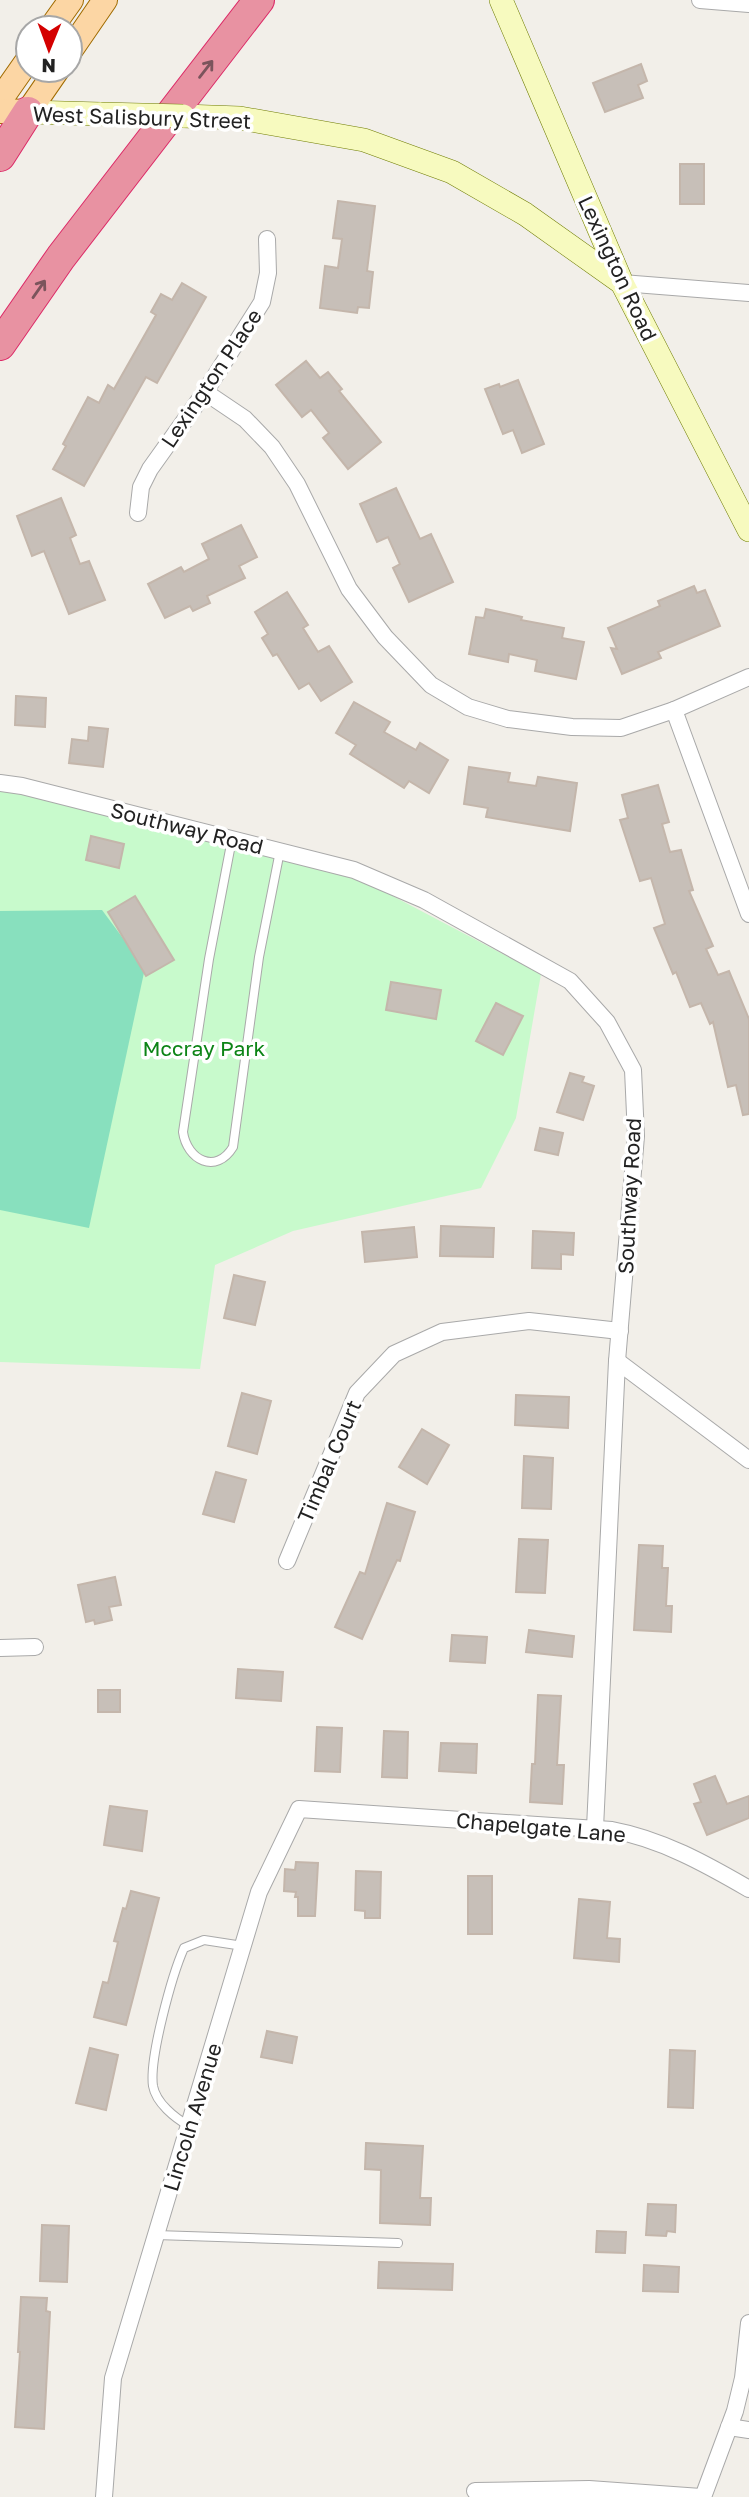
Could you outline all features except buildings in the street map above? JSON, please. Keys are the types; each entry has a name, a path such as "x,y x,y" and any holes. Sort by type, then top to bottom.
{"highway":[{"path":"0,345 61,257 259,0"},
{"path":"0,156 14,112"}],"main road":[{"path":"84,31 105,0"},
{"name":"Lexington Road","path":"501,0 622,283 749,530"},
{"path":"0,100 14,80"},
{"path":"14,112 43,84"},
{"name":"West Salisbury Street","path":"14,112 240,118 364,140 452,172 525,214 622,283"}],"street":[{"path":"700,0 749,4"},
{"name":"Lexington Place","path":"138,513 141,487 150,469 205,392 262,302 268,273 267,239"},
{"path":"622,283 749,293"},
{"path":"205,392 245,419 272,447 297,484 349,589 385,637 432,685 468,706 508,719 572,727 621,728 674,710 749,677"},
{"path":"674,710 749,914"},
{"name":"Southway Road","path":"0,783 22,786 354,870 424,900 570,981 607,1021 633,1070 636,1136 617,1362 595,1828"},
{"name":"Timbal Court","path":"288,1561 357,1393 394,1354 442,1332 529,1321 620,1331"},
{"path":"617,1362 749,1460"},
{"path":"0,1648 35,1647"},
{"name":"Lincoln Avenue","path":"104,2497 114,2378 259,1892 299,1809 363,1813"},
{"name":"Chapelgate Lane","path":"363,1813 595,1828 628,1833 676,1850 749,1889"},
{"path":"475,2491 589,2489 702,2497 729,2427 743,2378 749,2323"},
{"path":"729,2427 749,2430"}],"lane":[{"path":"232,839 209,959 183,1132 190,1152 209,1163 221,1161 233,1147 260,957 280,851"},
{"path":"189,2126 167,2109 153,2085 155,2057 174,1970 184,1948 204,1940 243,1946"},
{"path":"156,2235 398,2243"}],"green space":[{"name":"Mccray Park","path":"0,788 349,873 541,974 516,1118 481,1188 293,1231 215,1265 200,1369 0,1362"},
{"path":"102,910 145,968 89,1228 0,1210 0,911"}]}
